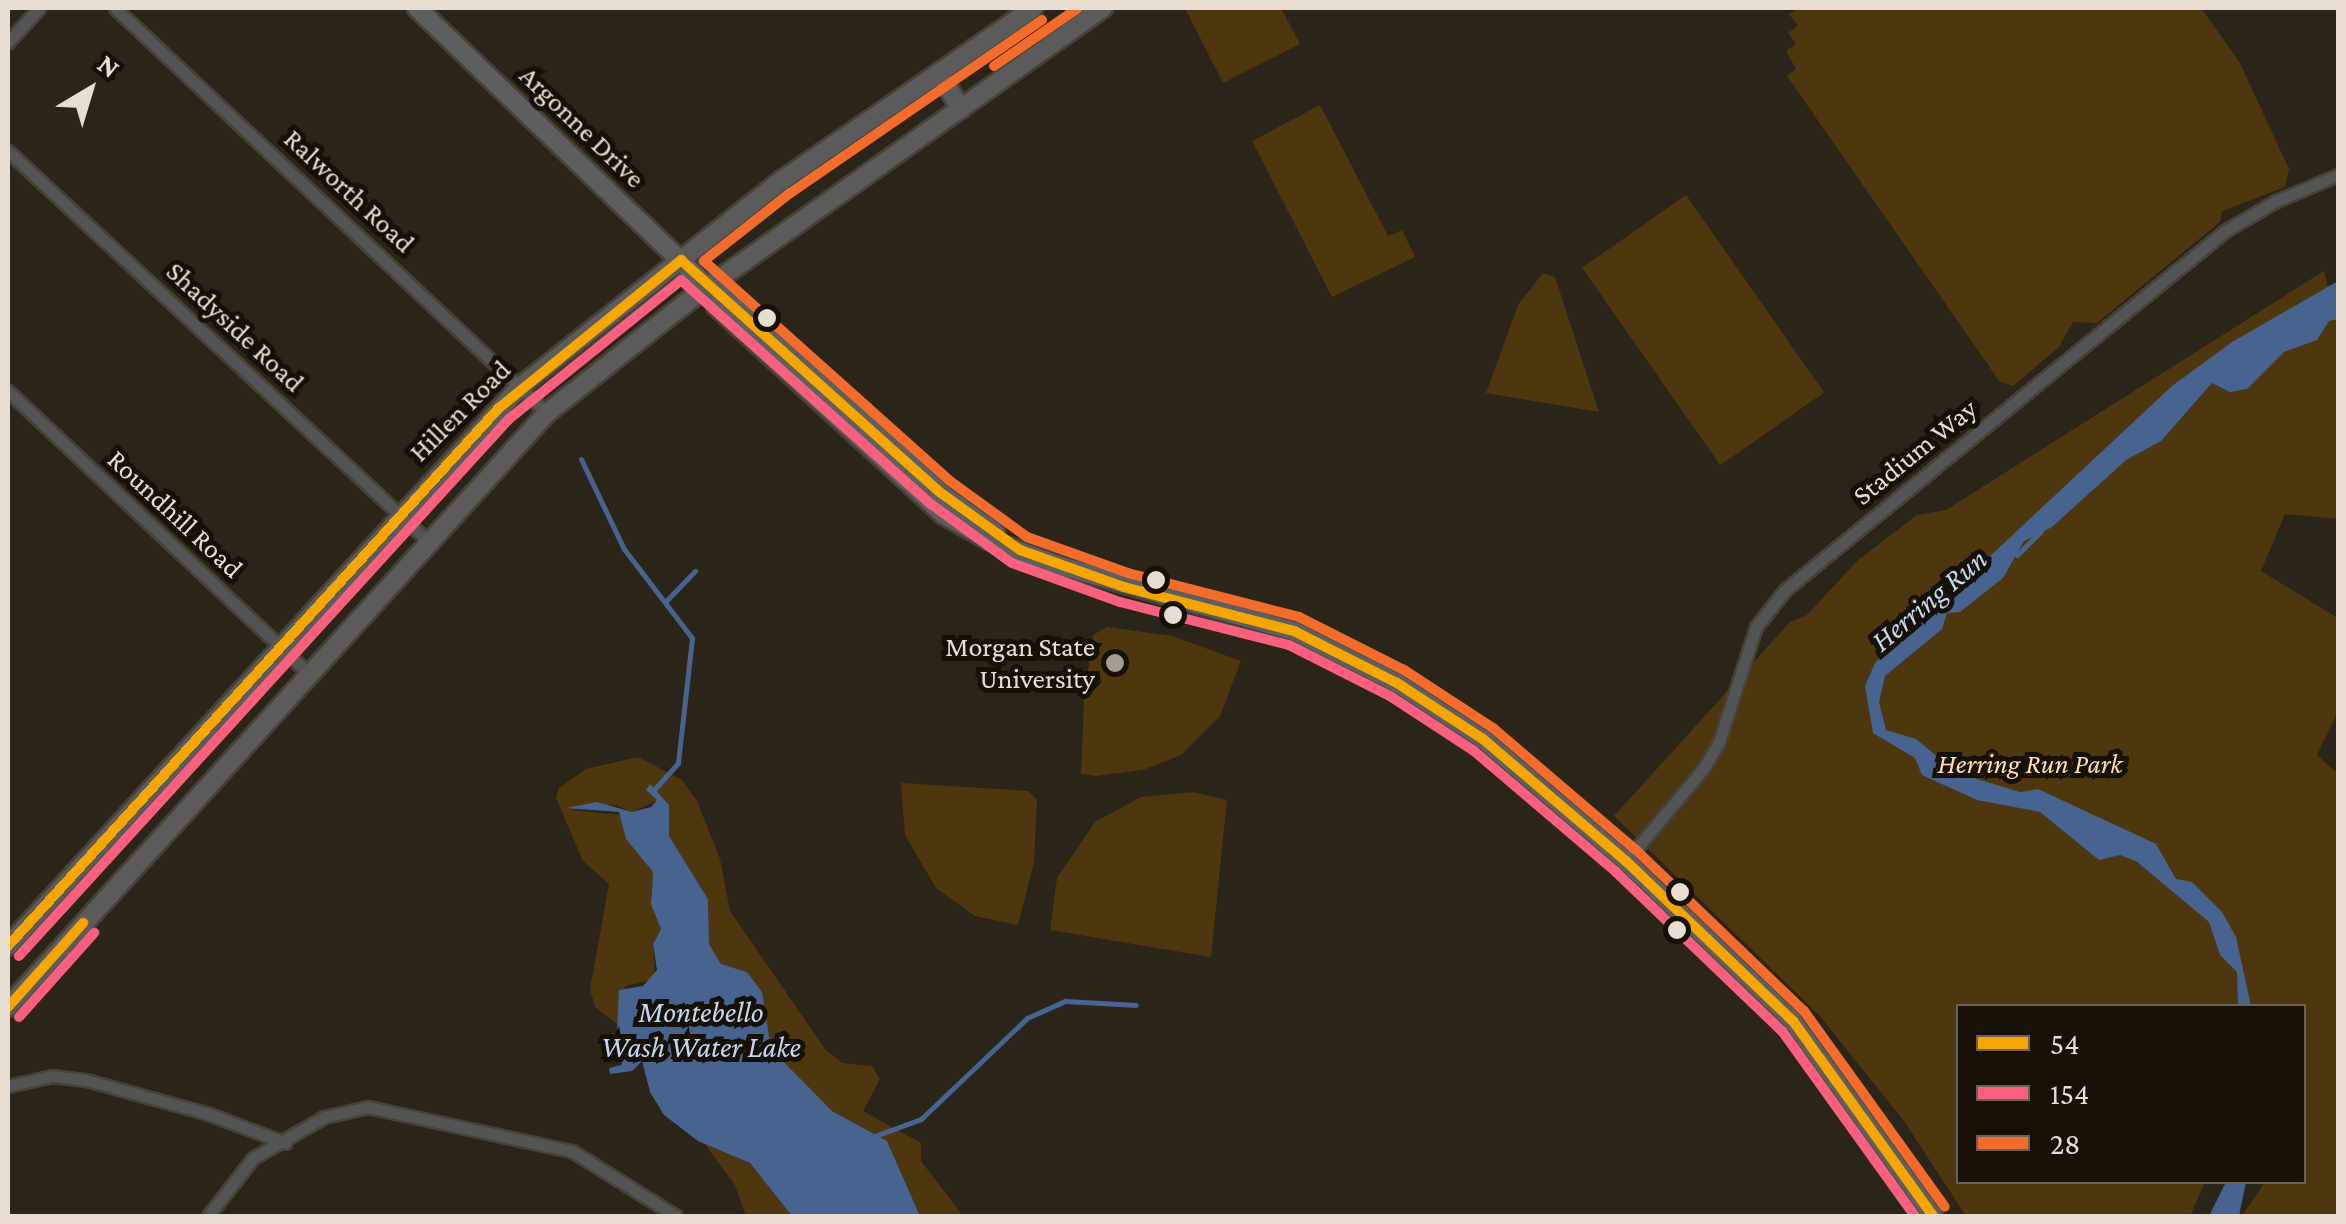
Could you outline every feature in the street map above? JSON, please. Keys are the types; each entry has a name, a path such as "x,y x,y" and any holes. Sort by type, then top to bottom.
{"main road":[{"name":"Argonne Drive","path":"418,8 708,287 726,295 941,493 1020,550 1124,587 1294,631 1344,653 1483,739 1626,861 1793,1021 1933,1216"},
{"name":"Hillen Road","path":"8,946 520,387 681,260 1034,8"},
{"path":"8,1007 546,413 708,287 1102,8"},
{"path":"938,73 960,108"}],"street":[{"path":"8,42 39,8"},
{"name":"Ralworth Road","path":"115,8 546,413"},
{"name":"Shadyside Road","path":"8,151 428,541"},
{"name":"Stadium Way","path":"1626,861 1703,769 1718,742 1756,627 1785,590 2225,231 2276,200 2338,175"},
{"name":"Roundhill Road","path":"8,391 308,673"},
{"path":"8,1086 52,1076 86,1080 206,1113 286,1143"},
{"path":"208,1216 253,1158 286,1143 334,1112 368,1107 412,1113 572,1151 676,1216"}],"green space":[{"path":"1185,8 1281,8 1300,44 1223,83"},
{"path":"1798,8 2201,8 2240,63 2289,169 2285,187 2222,211 2220,222 2097,323 2073,322 2059,347 2013,386 2000,382 1787,76 1796,69 1786,51 1796,44 1788,33 1798,26 1789,14"},
{"path":"1320,105 1388,236 1402,230 1415,257 1332,297 1252,141"},
{"path":"1686,195 1824,392 1720,465 1582,268"},
{"name":"Herring Run Park","path":"2324,271 2330,296 2338,290 2338,519 2285,514 2261,571 2338,618 2338,711 2317,755 2338,774 2338,1216 2242,1216 2264,1184 2306,1184 2306,1004 1956,1004 1956,1184 2204,1184 2190,1216 1966,1216 1904,1121 1818,1014 1614,816 1790,622 1807,615 1857,561 1917,515 1946,510"},
{"path":"1543,273 1555,277 1599,412 1486,393 1518,305"},
{"path":"1107,627 1172,636 1241,661 1220,716 1181,755 1143,770 1096,776 1081,774 1084,699 1093,635"},
{"path":"638,757 682,780 697,801 720,859 730,911 825,1049 842,1063 872,1066 880,1079 863,1111 921,1143 921,1161 963,1216 920,1216 887,1141 832,1111 770,1049 762,992 747,972 721,964 709,944 708,899 669,836 663,798 632,812 616,805 570,810 622,815 626,839 653,872 651,896 661,929 653,944 655,979 625,986 618,1025 595,1007 590,989 609,884 583,861 556,798 559,788 586,769"},
{"path":"901,783 1028,791 1037,800 1034,862 1018,925 975,916 936,888 905,835"},
{"path":"1193,792 1227,800 1211,957 1050,930 1057,878 1095,822 1141,797"},
{"path":"704,1143 750,1163 792,1216 746,1216 735,1185"}],"water":[{"name":"Herring Run","path":"2338,281 2338,319 2329,321 2317,340 2284,352 2247,389 2230,392 2212,383 2161,441 2126,460 2052,527 2024,541 2003,578 1960,612 1947,613 1942,629 1885,676 1879,702 1886,730 1916,739 1957,773 2020,792 2038,789 2156,844 2176,879 2192,882 2222,912 2236,937 2251,1004 2238,1004 2237,972 2220,955 2209,922 2136,861 2120,855 2099,860 2040,812 1977,800 1922,775 1915,758 1873,733 1865,686 1875,663 1916,618 1927,615 2172,386 2232,342"},
{"name":"Montebello Wash Water Lake","path":"650,784 669,805 669,836 708,899 709,944 721,964 747,972 762,992 771,1049 832,1111 887,1141 920,1216 792,1216 750,1163 698,1141 664,1115 650,1092 642,1061 632,1071 610,1074 609,1068 622,1065 618,1043 600,1045 599,1036 617,1033 619,990 643,986 657,970 653,944 661,929 651,904 653,872 626,839 619,812 566,808 597,802 632,812 651,807 657,800 646,790"},
{"path":"2225,1184 2246,1184 2239,1216 2209,1216"}],"waterway":[{"path":"581,459 624,549 692,638 678,763 653,791"},
{"name":"Herring Run","path":"2017,555 2041,531"},
{"path":"666,601 695,571"},
{"path":"872,1137 921,1119 1027,1018 1065,1001 1136,1005"}],"transit line":[{"name":"28","path":"994,66 1078,8"},
{"name":"28","path":"1042,20 790,193 704,261 950,481 1027,537 1128,573 1299,617 1404,670 1493,728 1636,850 1804,1011 1945,1207"},
{"name":"54","path":"8,946 499,408 681,260 941,493 1020,550 1124,587 1294,631 1397,683 1483,739 1626,861 1793,1021 1933,1216"},
{"name":"154","path":"19,956 509,419 681,280 931,504 1012,563 1120,602 1289,645 1390,696 1474,751 1616,872 1782,1031 1915,1216"},
{"name":"54","path":"8,1007 83,923"},
{"name":"154","path":"19,1017 94,933"}],"place":[{"name":"Morgan State University","path":"1115,663"}]}
